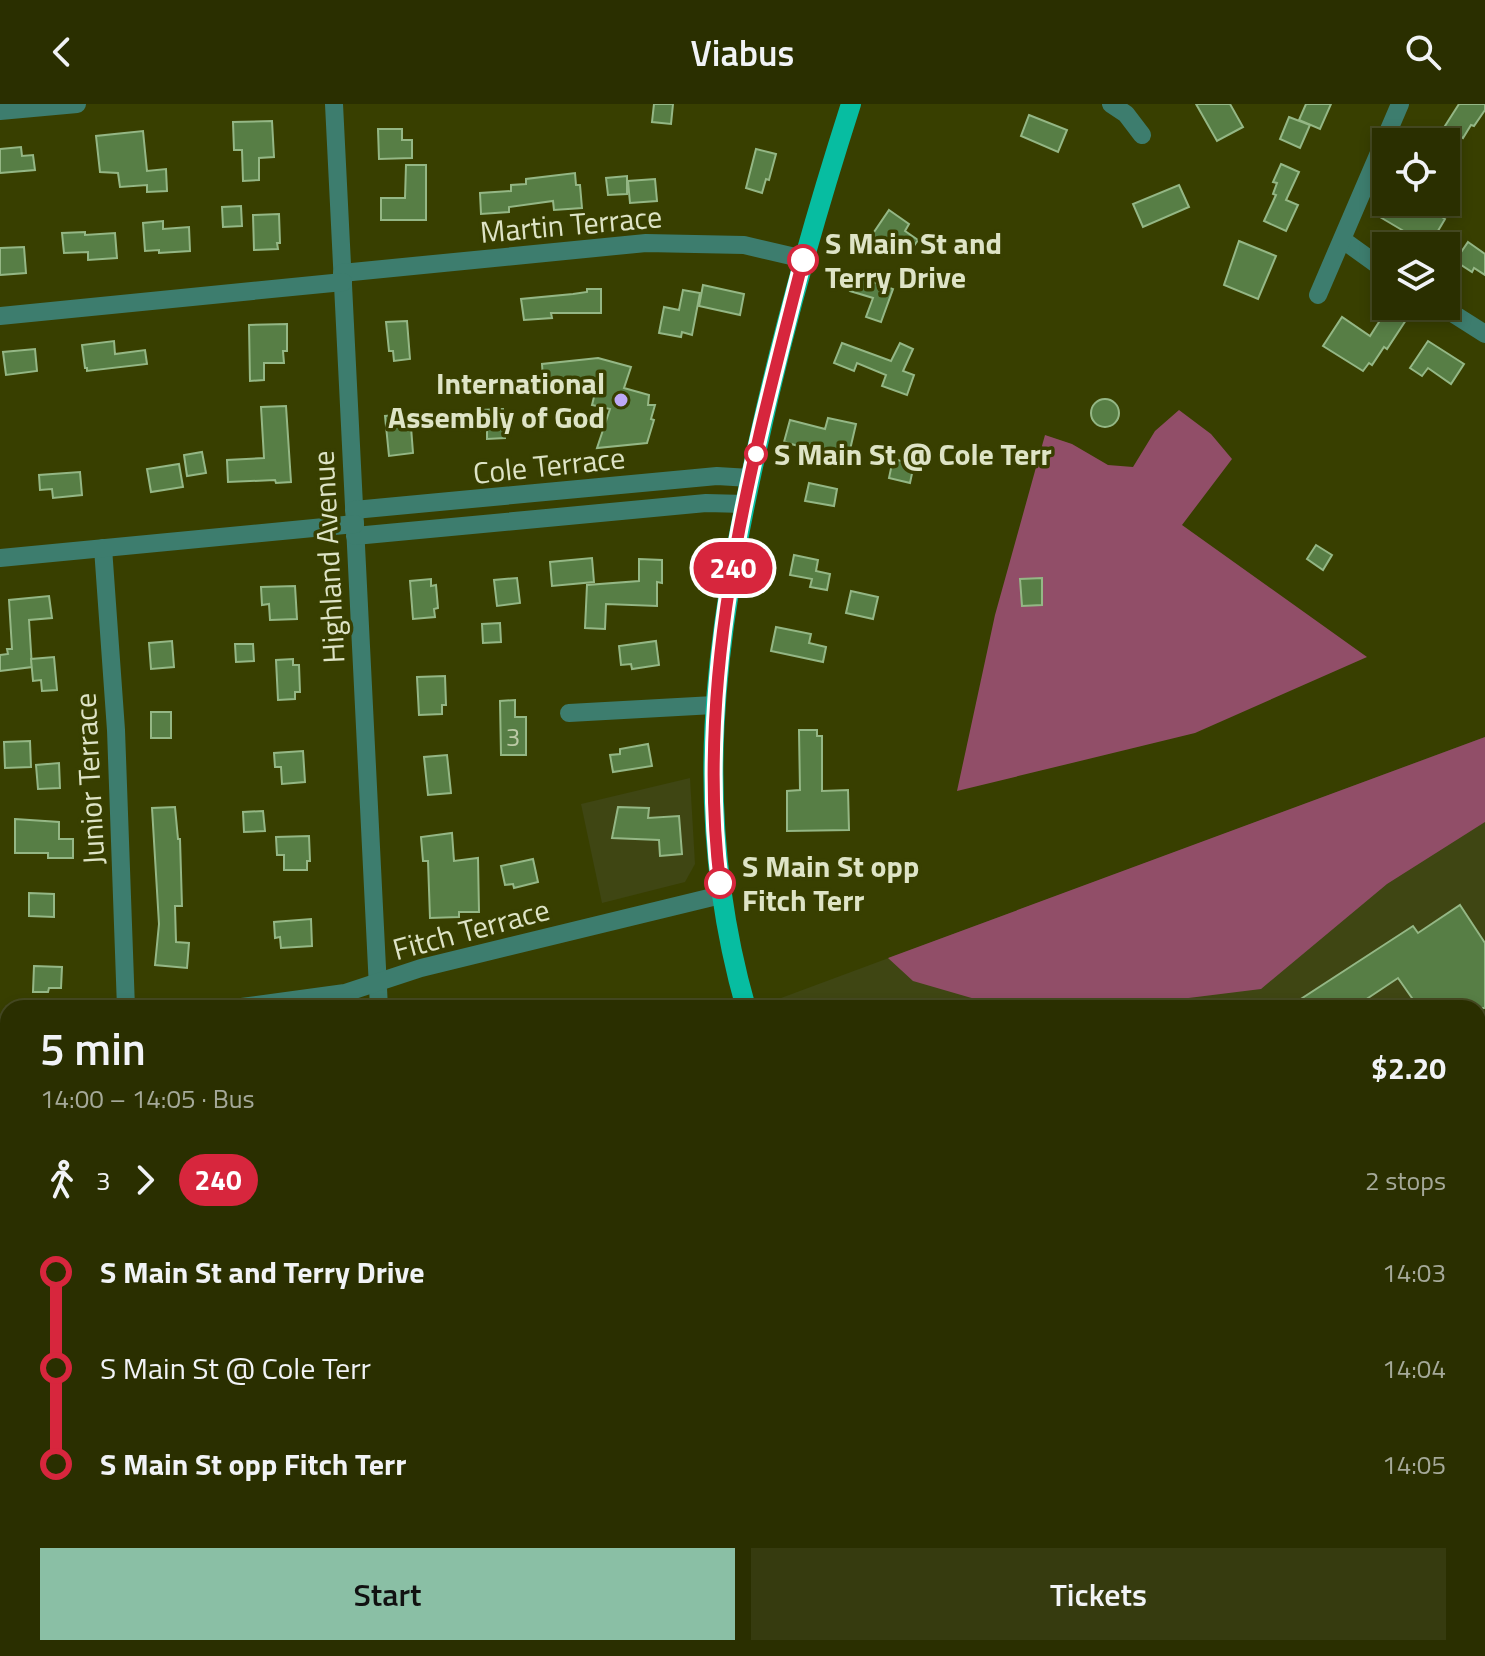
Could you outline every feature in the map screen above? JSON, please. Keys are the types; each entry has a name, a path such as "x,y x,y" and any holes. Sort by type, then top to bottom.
{"main road":[{"path":"744,1000 721,895 714,822 714,705 726,609 750,478 804,259 851,104"}],"street":[{"path":"0,111 77,104"},
{"name":"Highland Avenue","path":"334,104 379,1000"},
{"path":"1111,104 1126,114 1142,135"},
{"path":"1318,295 1400,104"},
{"path":"1343,240 1372,261"},
{"name":"Martin Terrace","path":"0,316 646,243 744,245 804,259"},
{"path":"1460,318 1485,334"},
{"name":"Cole Terrace","path":"0,558 354,523 717,476 750,478"},
{"name":"Cole Terrace","path":"354,523 706,503 745,504"},
{"name":"Junior Terrace","path":"103,548 116,730 126,1000"},
{"path":"569,713 714,705"},
{"name":"Fitch Terrace","path":"293,1000 345,993 421,968 721,895"}],"shaded area":[{"path":"1179,410 1211,434 1232,459 1182,525 1367,657 1195,733 957,791 995,615 1045,435 1072,444 1108,465 1133,467 1155,431"},
{"path":"1485,737 1485,822 1387,884 1261,989 1172,1000 978,1000 913,981 888,958"},
{"path":"1482,738 1485,740 1485,1000 776,1000"},
{"path":"690,778 695,864 685,882 602,903 581,804"}],"building":[{"path":"654,104 673,104 671,124 652,122"},
{"path":"1196,104 1230,104 1243,127 1217,141"},
{"path":"1306,104 1331,104 1320,129 1299,120"},
{"path":"1459,104 1485,104 1485,110 1463,138 1460,128 1445,126"},
{"path":"1029,115 1067,130 1058,152 1021,136"},
{"path":"1289,117 1310,125 1300,148 1280,139"},
{"path":"272,121 274,157 259,158 259,180 243,181 242,150 234,150 233,122"},
{"path":"378,129 402,129 402,140 412,140 412,158 379,159"},
{"path":"143,131 147,171 166,169 167,191 147,192 147,185 120,187 118,173 100,172 96,136"},
{"path":"21,147 22,156 33,155 35,170 0,173 0,149"},
{"path":"756,149 776,154 762,193 746,188"},
{"path":"1281,164 1299,172 1286,200 1298,205 1286,231 1264,221 1276,195 1273,194 1277,183 1273,182"},
{"path":"406,165 426,165 426,220 381,220 381,198 405,198"},
{"path":"575,173 576,185 580,185 582,208 554,210 553,201 509,207 509,212 481,214 480,193 511,191 511,185 526,184 526,179"},
{"path":"627,176 627,194 608,195 606,178"},
{"path":"655,179 657,201 630,203 628,181"},
{"path":"1179,185 1189,207 1143,227 1133,204"},
{"path":"241,206 242,226 223,227 222,207"},
{"path":"889,210 909,224 905,231 918,240 909,253 898,245 894,250 872,235"},
{"path":"279,214 278,249 254,250 253,215"},
{"path":"1440,216 1445,219 1437,232 1405,232 1380,217"},
{"path":"163,221 163,229 189,227 190,251 145,251 143,223"},
{"path":"85,232 85,235 115,233 117,258 88,260 88,252 64,253 62,233"},
{"path":"1239,241 1276,256 1258,299 1224,285"},
{"path":"1468,242 1485,254 1485,275 1460,264 1460,254"},
{"path":"24,247 26,273 0,275 0,248"},
{"path":"855,276 893,289 881,322 866,317 873,298 850,291"},
{"path":"703,285 744,294 740,315 699,306"},
{"path":"587,289 601,289 601,313 551,313 552,318 524,320 521,299 587,292"},
{"path":"683,290 700,293 692,335 682,332 681,337 659,333 664,307 679,310"},
{"path":"1342,317 1370,336 1380,320 1406,320 1387,349 1384,347 1372,365 1369,363 1363,371 1323,346"},
{"path":"407,321 410,359 394,361 393,351 389,351 386,322"},
{"path":"287,324 284,363 264,363 264,380 250,381 249,325"},
{"path":"114,341 115,354 145,350 147,364 87,371 82,345"},
{"path":"1428,341 1464,364 1451,384 1428,368 1422,376 1410,368"},
{"path":"842,343 891,361 900,343 913,349 903,371 914,375 907,395 882,386 886,375 857,363 854,371 834,363"},
{"path":"35,349 37,371 6,375 3,352"},
{"name":"International Assembly of God","path":"598,358 631,367 624,388 649,395 648,405 655,405 647,443 597,448 610,409 592,405 596,389 544,394 542,364"},
{"path":"1105,399 1115,403 1119,413 1115,423 1105,427 1095,423 1091,413 1095,403"},
{"path":"286,406 291,482 228,482 227,460 264,458 261,407"},
{"path":"503,409 505,438 487,439 487,429 481,430 480,410"},
{"path":"410,414 413,453 389,456 385,416"},
{"path":"828,418 856,424 849,454 803,443 802,447 784,442 790,420 825,429"},
{"path":"202,452 206,473 187,476 184,455"},
{"path":"893,459 914,464 910,483 889,478"},
{"path":"179,464 183,487 151,492 147,469"},
{"path":"80,472 82,495 53,498 52,489 40,490 39,475"},
{"path":"809,483 837,489 834,506 805,501"},
{"path":"1316,545 1332,555 1323,570 1307,559"},
{"path":"794,555 818,560 816,571 830,574 827,590 810,587 812,579 790,575"},
{"path":"592,558 594,582 552,586 550,562"},
{"path":"639,559 662,560 662,583 657,582 657,606 606,604 605,629 585,628 587,585 639,581"},
{"path":"517,578 520,603 497,606 494,580"},
{"path":"1042,578 1042,605 1022,606 1020,579"},
{"path":"431,579 431,586 436,585 438,608 434,609 435,617 413,619 410,581"},
{"path":"295,586 297,619 270,620 269,604 262,605 261,587"},
{"path":"851,591 878,597 873,619 846,613"},
{"path":"49,596 52,618 29,620 32,667 0,671 0,655 8,654 7,649 12,649 9,600"},
{"path":"500,623 501,642 483,643 482,624"},
{"path":"776,627 811,634 809,643 826,647 823,662 771,651"},
{"path":"172,641 174,667 151,669 149,643"},
{"path":"656,641 659,665 632,669 631,664 621,665 619,646"},
{"path":"235,644 253,644 254,661 236,662"},
{"path":"54,657 57,690 42,691 41,680 33,681 31,659"},
{"path":"293,659 293,665 299,665 300,692 295,692 295,699 278,700 276,660"},
{"path":"445,676 446,705 442,705 442,714 419,715 417,677"},
{"path":"515,700 515,717 526,717 526,755 501,755 500,701"},
{"path":"151,712 171,712 171,738 151,738"},
{"path":"799,730 817,730 817,736 822,736 822,791 848,790 849,830 787,831 787,791 800,790"},
{"path":"30,741 31,767 5,768 4,742"},
{"path":"648,744 652,766 613,772 610,755 620,754 620,749"},
{"path":"303,751 305,782 282,784 281,767 275,767 274,753"},
{"path":"447,755 451,793 428,795 424,757"},
{"path":"59,763 60,788 38,789 36,765"},
{"path":"175,807 180,839 182,906 175,906 176,942 189,943 187,968 155,965 159,924 152,808"},
{"path":"618,807 649,808 648,818 679,816 682,854 660,856 659,840 612,838"},
{"path":"263,811 265,831 244,832 243,812"},
{"path":"15,819 59,822 59,839 73,839 73,858 48,858 48,853 15,853"},
{"path":"452,833 454,861 478,858 479,912 459,912 459,917 430,918 428,861 423,861 421,837"},
{"path":"309,836 310,861 307,861 307,870 284,870 284,855 277,855 276,837"},
{"path":"533,859 538,882 514,888 513,884 505,885 501,866"},
{"path":"29,893 54,894 54,917 29,916"},
{"path":"1460,905 1485,943 1485,1000 1413,1000 1398,978 1365,1000 1299,1000 1413,926 1418,933"},
{"path":"311,919 312,946 281,948 280,937 275,938 274,922"},
{"path":"34,966 62,967 61,988 33,992"}],"bus line":[{"name":"240","path":"720,883 714,822 713,731 721,643 750,478 803,260"}],"place":[{"name":"S Main St and Terry Drive","path":"803,260"},
{"name":"International Assembly of God","path":"621,400"},
{"name":"S Main St @ Cole Terr","path":"756,454"},
{"name":"S Main St opp Fitch Terr","path":"720,883"}]}
